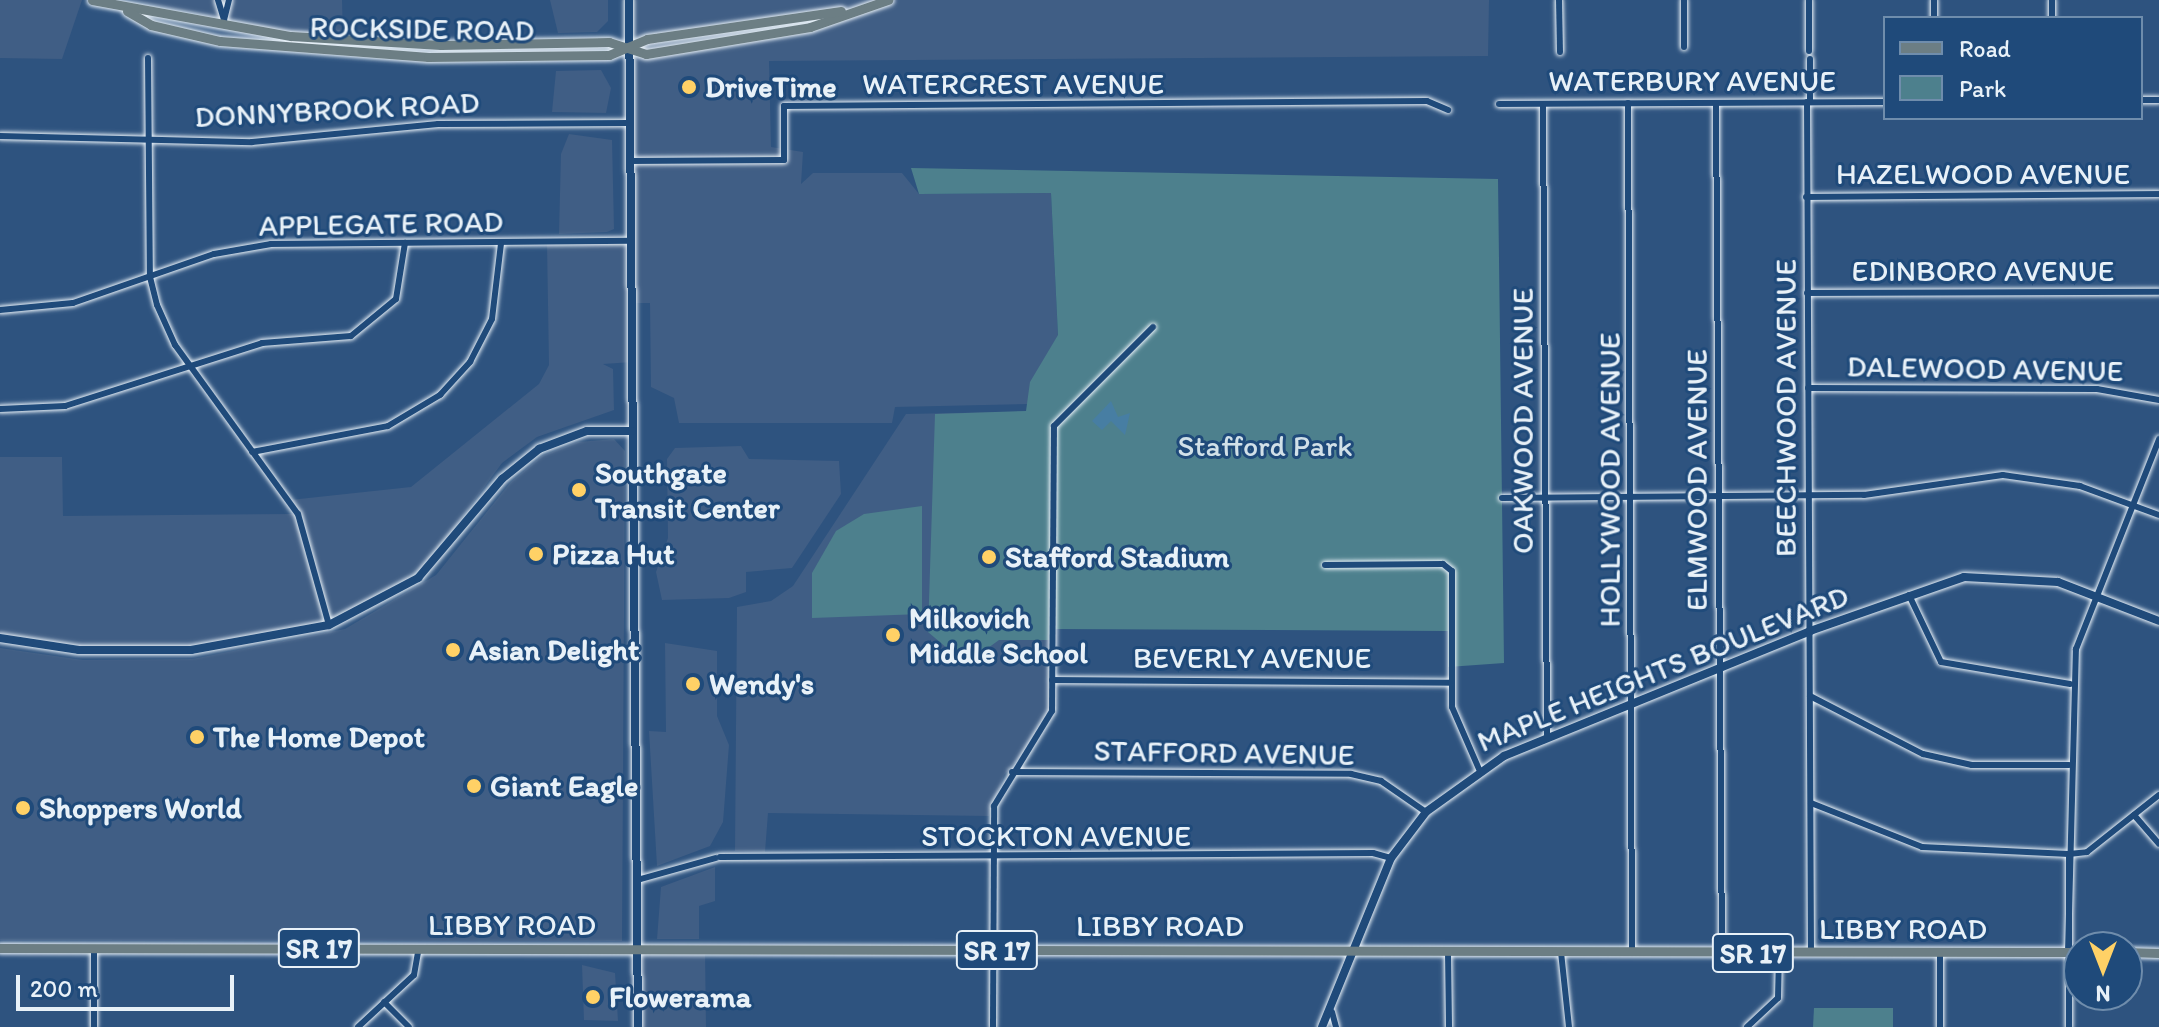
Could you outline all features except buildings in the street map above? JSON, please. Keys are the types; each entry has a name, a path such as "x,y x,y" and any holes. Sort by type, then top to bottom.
{"main road":[{"name":"ROCKSIDE ROAD","path":"92,0 124,9 337,41 629,47 858,9"},
{"name":"ROCKSIDE ROAD","path":"124,9 151,25 220,41 363,56 609,55 629,47 646,54 753,39 888,0"},
{"name":"LIBBY ROAD","path":"0,948 2063,952"}],"street":[{"path":"218,0 223,23"},
{"path":"220,41 229,0"},
{"path":"629,0 638,1027"},
{"path":"1559,0 1560,52"},
{"path":"1684,0 1684,47"},
{"path":"1809,0 1809,51"},
{"path":"148,58 150,277 165,325 298,514 329,625"},
{"name":"BEECHWOOD AVENUE","path":"1810,59 1806,197 1811,953"},
{"name":"WATERCREST AVENUE","path":"629,161 784,160 784,106 1427,101 1448,110"},
{"name":"WATERBURY AVENUE","path":"1499,104 1883,102"},
{"name":"HOLLYWOOD AVENUE","path":"1628,103 1633,498 1632,952"},
{"name":"ELMWOOD AVENUE","path":"1716,103 1722,952"},
{"name":"OAKWOOD AVENUE","path":"1543,104 1547,738"},
{"name":"DONNYBROOK ROAD","path":"0,136 148,140 305,139 438,124 629,123"},
{"name":"HAZELWOOD AVENUE","path":"1806,197 2159,194"},
{"name":"APPLEGATE ROAD","path":"0,310 73,303 242,248 629,241"},
{"path":"0,409 65,406 194,368 242,347 333,341 368,327 396,299 405,243"},
{"path":"252,452 388,426 440,395 470,362 492,319 501,244"},
{"name":"EDINBORO AVENUE","path":"1807,293 2159,292"},
{"path":"993,1027 991,858 996,796 1011,772 1047,729 1052,680 1054,426 1153,327"},
{"name":"DALEWOOD AVENUE","path":"1808,388 2097,389 2159,400"},
{"path":"0,638 79,650 191,650 329,625 418,578 502,479 539,449 587,431 632,431"},
{"path":"2073,931 2069,854 2070,684 2096,594 2136,506 2159,439"},
{"path":"1502,498 1808,497 2003,475 2056,480 2159,515"},
{"path":"1325,565 1448,567 1455,722 1479,769"},
{"name":"MAPLE HEIGHTS BOULEVARD","path":"1322,1027 1332,1012 1391,858 1426,812 1479,769 1547,738 1810,631 1909,595 1995,574 2096,594 2159,621"},
{"path":"1909,595 1941,662 2070,684"},
{"name":"BEVERLY AVENUE","path":"1052,680 1451,683"},
{"path":"1810,696 1923,754 1972,765 2069,765"},
{"name":"STAFFORD AVENUE","path":"1011,772 1351,774 1381,781 1426,812"},
{"path":"1811,803 1922,847 2069,854 2087,852 2159,795"},
{"path":"2134,815 2159,844"},
{"name":"STOCKTON AVENUE","path":"637,880 718,858 1391,858"},
{"path":"358,1027 414,975 419,948"},
{"path":"94,950 94,1027"},
{"path":"1561,952 1569,1027"},
{"path":"1448,953 1449,1027"},
{"path":"1747,1027 1778,998 1779,953"},
{"path":"1940,953 1940,1027"},
{"path":"384,1002 409,1027"},
{"path":"1332,1012 1336,1027"}],"shaded area":[{"path":"0,0 82,0 62,59 0,58"},
{"path":"131,0 342,0 343,37 297,34"},
{"path":"550,0 608,0 608,21 597,32 558,33"},
{"path":"629,0 1489,0 1488,56 769,61 771,147 803,152 801,184 813,173 902,173 919,194 1051,193 1058,336 1027,404 895,407 892,423 679,423 674,398 651,387 650,303 631,303 633,362 603,364 613,369 614,410 537,437 502,463 452,531 457,538 418,578 329,625 236,644 134,652 0,638 0,457 62,457 63,516 297,514 290,500 411,487 539,384 549,365 547,243 628,241"},
{"path":"601,70 611,88 606,113 552,112 556,71"},
{"path":"569,134 612,140 614,229 559,234 561,154"},
{"path":"1111,401 1118,417 1130,413 1125,435 1111,421 1102,430 1092,421"},
{"name":"Milkovich Middle School","path":"1051,411 1050,710 1044,729 1004,775 989,816 768,813 765,852 735,851 737,607 771,601 793,586 906,414"},
{"path":"614,439 625,451 622,941 0,940 0,648 83,660 192,659 345,629 436,575 510,483 542,456 578,442"},
{"path":"741,446 749,459 839,461 841,494 792,568 746,572 746,592 729,598 662,600 656,572 668,538 667,459 675,448"},
{"path":"665,643 717,651 717,716 729,745 723,822 710,846 657,866 649,731 666,732"},
{"path":"715,867 715,901 699,906 699,939 657,939 661,887"},
{"path":"638,950 705,950 706,1027 638,1027"},
{"path":"582,965 615,973 618,1021 584,1020"}],"green space":[{"name":"Stafford Park","path":"911,168 1498,179 1504,663 1448,667 1448,631 1050,629 1050,640 999,640 970,661 948,649 928,632 935,414 1026,411 1030,382 1058,335 1051,193 919,194"},
{"path":"922,506 922,614 812,618 812,573 836,531 864,514"},
{"path":"1814,1008 1893,1008 1893,1027 1813,1027"}],"place":[{"name":"DriveTime","path":"689,87"},
{"name":"Southgate Transit Center","path":"579,490"},
{"name":"Pizza Hut","path":"536,554"},
{"name":"Stafford Stadium","path":"989,557"},
{"name":"Milkovich Middle School","path":"893,635"},
{"name":"Asian Delight","path":"453,650"},
{"name":"Wendy's","path":"693,684"},
{"name":"The Home Depot","path":"197,737"},
{"name":"Giant Eagle","path":"474,786"},
{"name":"Shoppers World","path":"23,808"},
{"name":"Flowerama","path":"593,997"}]}
